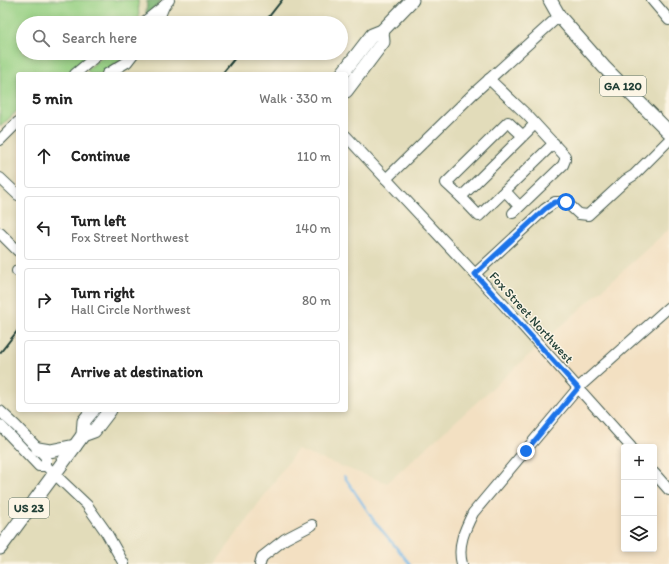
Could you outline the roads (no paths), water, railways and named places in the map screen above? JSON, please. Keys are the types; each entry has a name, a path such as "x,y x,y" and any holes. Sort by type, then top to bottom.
{"main road":[{"name":"GA 120","path":"538,0 558,15 604,67 669,132"},
{"name":"GA 120","path":"550,0 558,15"},
{"path":"344,72 372,35 382,31 410,1"},
{"path":"348,87 383,42 382,31"},
{"path":"348,76 353,70 356,57"},
{"name":"US 23","path":"0,548 50,470 75,446 83,435 84,421 91,412"},
{"name":"US 23","path":"83,435 94,431 108,412"},
{"path":"38,449 50,451 75,446"}],"street":[{"path":"652,0 669,20"},
{"path":"151,16 167,3"},
{"path":"160,16 167,3"},
{"path":"386,179 489,79 558,15"},
{"path":"79,72 92,60"},
{"path":"110,72 129,60"},
{"path":"489,79 554,143 565,156 563,165 516,210 505,191"},
{"path":"523,136 508,122 446,183 479,216 554,143"},
{"path":"0,140 16,124"},
{"path":"461,197 535,124"},
{"name":"Fox Street Northwest","path":"348,138 475,274 628,444"},
{"path":"475,274 545,209 555,202 566,202 579,214 588,215 626,180 634,175 669,140"},
{"path":"0,178 16,193"},
{"path":"0,233 16,249"},
{"path":"462,564 459,554 464,531 473,513 578,388 667,313"},
{"path":"0,411 46,457 50,470"},
{"path":"0,425 39,466 50,470 86,505 106,532 124,564"},
{"path":"657,476 669,490"},
{"path":"260,564 262,557 285,539 312,525"}],"waterway":[{"path":"344,476 375,522 410,564"}],"railway":[{"path":"269,16 282,0"},
{"path":"224,72 233,60"},
{"path":"0,353 16,333"}]}
